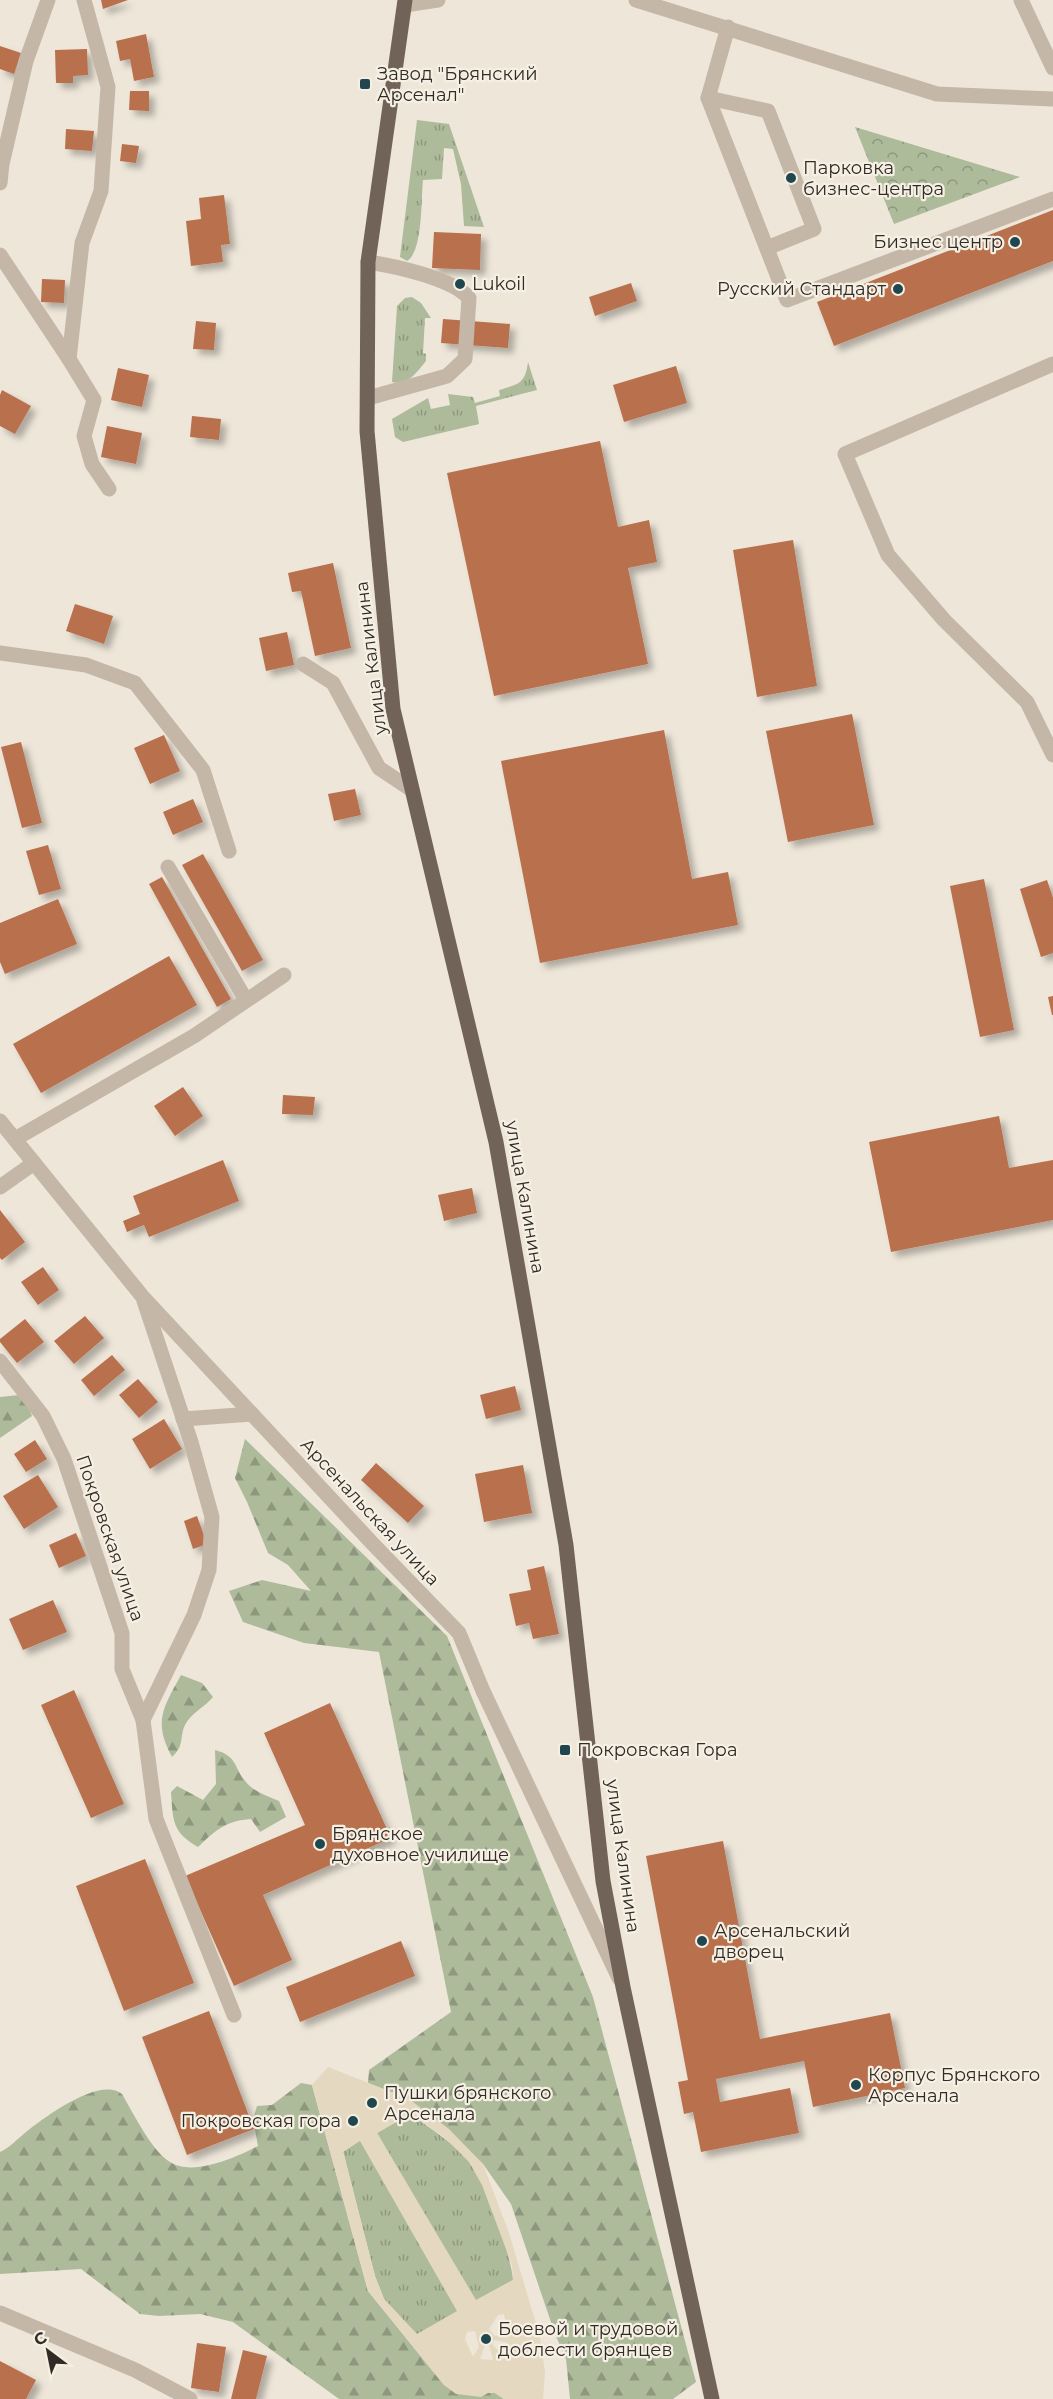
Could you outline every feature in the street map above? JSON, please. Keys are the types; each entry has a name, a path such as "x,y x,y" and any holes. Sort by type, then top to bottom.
{"main road":[{"name":"улица Калинина","path":"405,2 368,262 367,431 393,709 496,1142 566,1545 603,1881 623,1987 712,2399"}],"street":[{"path":"0,183 2,164 26,61 48,0"},
{"path":"69,359 82,243 101,191 108,87 84,0"},
{"path":"405,2 438,0"},
{"path":"636,0 938,94 1053,99"},
{"path":"1022,0 1053,68"},
{"path":"728,27 708,98 787,300 1053,199"},
{"path":"708,98 768,111 814,229 767,248"},
{"path":"0,255 94,400 84,436 92,464 109,489"},
{"path":"368,262 396,266 450,285 461,289 469,298 465,359 447,376 368,398"},
{"path":"1053,364 845,454 888,555 944,621 1027,702 1053,755"},
{"path":"0,653 86,664 135,683 203,770 229,851"},
{"path":"303,664 333,683 379,768 412,790"},
{"path":"168,867 246,1000"},
{"path":"15,1139 194,1036 284,975"},
{"name":"Арсенальская улица","path":"0,1121 142,1296 459,1633 483,1691 623,1987"},
{"path":"0,1187 34,1163"},
{"path":"142,1296 183,1419 212,1517 209,1570 194,1615 143,1720"},
{"name":"Покровская улица","path":"0,1361 43,1416 64,1459 122,1633 122,1669 143,1720 156,1819 234,2015"},
{"path":"183,1419 252,1414"},
{"path":"0,2313 135,2370 190,2399"}],"green space":[{"path":"417,120 449,124 484,227 464,226 461,184 453,149 444,148 442,179 423,180 419,236 412,256 407,261 400,257"},
{"path":"855,127 1020,177 894,224"},
{"path":"412,297 421,303 431,318 425,318 423,353 426,354 426,361 416,374 407,380 392,382 397,306 405,298"},
{"path":"528,362 537,390 476,406 479,424 403,442 395,437 392,419 428,398 431,409 450,405 448,394 473,397 475,403 500,396 499,390 523,379"},
{"path":"19,1395 26,1401 32,1416 0,1438 0,1397"},
{"path":"245,1439 447,1636 593,1997 696,2382 673,2399 570,2399 566,2359 555,2334 511,2204 483,2164 409,2099 368,2083 369,2070 451,2012 379,1652 304,1643 243,1622 229,1591 262,1580 311,1591 288,1565 268,1553 235,1478"},
{"path":"181,1675 202,1683 213,1697 185,1725 179,1749 172,1757 166,1744 162,1724 165,1706"},
{"path":"215,1750 228,1755 242,1777 253,1788 279,1801 286,1817 260,1832 251,1819 228,1824 198,1847 183,1836 176,1825 172,1811 171,1792 177,1786 203,1800 216,1784"},
{"path":"301,2083 312,2085 368,2291 444,2385 495,2393 504,2399 339,2399 233,2322 200,2314 159,2316 140,2314 81,2269 0,2274 0,2152 59,2109 87,2094 100,2090 112,2090 122,2094 143,2131 156,2149 170,2162 180,2166 202,2166 227,2160 258,2146 253,2119 257,2106 272,2105"},
{"path":"410,2114 447,2141 468,2160 482,2183 496,2217 508,2253 513,2280 475,2301 377,2133"},
{"path":"360,2140 458,2312 417,2335 384,2299 375,2276 343,2151"}],"shaded area":[{"path":"328,2067 409,2099 449,2129 483,2164 509,2233 540,2337 545,2372 543,2399 504,2399 495,2393 488,2393 481,2397 456,2394 444,2385 368,2291 312,2085","holes":["410,2114 443,2136 469,2162 482,2185 512,2265 513,2280 476,2300 377,2133","360,2141 457,2311 417,2334 384,2299 375,2276 343,2152","504,2314 508,2334 495,2336 489,2329 498,2315","475,2331 479,2347 473,2357 465,2339 467,2332","494,2340 508,2343 501,2354 492,2344","485,2345 489,2345 493,2360 480,2359"]}],"building":[{"path":"101,0 128,0 103,9"},
{"path":"146,34 154,77 134,81 130,59 120,61 116,41"},
{"path":"0,46 21,53 14,74 0,69"},
{"path":"87,49 88,75 73,76 73,83 56,83 55,50"},
{"path":"130,91 149,91 149,111 129,110"},
{"path":"66,129 94,131 92,151 65,149"},
{"path":"122,144 139,146 136,163 120,161"},
{"path":"224,195 230,244 221,245 223,262 191,266 186,221 201,219 199,198"},
{"path":"1053,210 1053,261 834,346 817,302"},
{"path":"434,232 481,234 480,270 432,268"},
{"path":"42,279 65,280 64,303 41,302"},
{"path":"631,283 637,301 595,316 589,297"},
{"path":"443,319 510,324 508,348 441,343"},
{"path":"196,321 216,323 214,350 193,349"},
{"path":"676,366 687,403 624,422 613,385"},
{"path":"118,368 149,375 142,407 111,400"},
{"path":"2,390 31,406 15,434 0,426"},
{"path":"192,416 221,419 219,440 190,437"},
{"path":"107,426 142,433 136,464 101,457"},
{"path":"600,441 618,527 649,520 657,562 628,568 648,664 494,696 447,473"},
{"path":"793,540 817,686 757,697 733,550"},
{"path":"333,563 351,648 315,656 301,591 292,592 288,573"},
{"path":"75,604 113,616 104,644 66,631"},
{"path":"287,632 294,665 266,671 259,638"},
{"path":"852,714 874,825 788,842 766,731"},
{"path":"664,730 692,879 728,872 738,925 540,963 501,761"},
{"path":"164,735 180,771 150,784 134,748"},
{"path":"21,742 42,823 22,828 1,747"},
{"path":"355,789 361,815 334,821 328,794"},
{"path":"193,799 203,822 173,835 163,812"},
{"path":"48,845 61,889 39,895 26,851"},
{"path":"203,854 263,960 242,971 182,865"},
{"path":"162,877 231,999 217,1007 149,884"},
{"path":"984,879 1014,1030 980,1037 950,886"},
{"path":"1047,880 1053,898 1053,953 1041,957 1020,889"},
{"path":"58,899 77,944 5,974 0,962 0,923"},
{"path":"169,956 197,1005 41,1093 13,1044"},
{"path":"1053,996 1053,1015 1052,1015 1048,997"},
{"path":"183,1087 203,1116 175,1136 154,1106"},
{"path":"283,1095 315,1097 313,1115 282,1114"},
{"path":"999,1116 1009,1168 1053,1160 1053,1220 891,1252 869,1142"},
{"path":"223,1160 239,1201 149,1237 144,1225 127,1232 123,1221 140,1214 133,1196"},
{"path":"472,1188 477,1213 444,1221 438,1195"},
{"path":"0,1210 25,1242 2,1260 0,1258"},
{"path":"43,1267 59,1290 38,1305 21,1282"},
{"path":"85,1316 104,1338 74,1364 54,1341"},
{"path":"25,1319 44,1342 17,1363 0,1339"},
{"path":"112,1355 125,1370 94,1396 81,1380"},
{"path":"138,1379 158,1402 139,1418 119,1395"},
{"path":"515,1386 521,1410 486,1419 480,1395"},
{"path":"164,1419 182,1449 150,1469 132,1439"},
{"path":"35,1440 47,1459 26,1472 14,1454"},
{"path":"376,1463 424,1506 408,1523 361,1480"},
{"path":"523,1465 532,1513 484,1522 475,1474"},
{"path":"38,1475 58,1507 24,1529 3,1496"},
{"path":"197,1516 207,1544 193,1549 184,1521"},
{"path":"76,1533 86,1556 59,1568 49,1545"},
{"path":"544,1566 559,1634 533,1639 529,1623 516,1626 509,1594 531,1590 527,1570"},
{"path":"53,1600 67,1632 23,1650 9,1619"},
{"path":"74,1690 124,1804 91,1818 41,1705"},
{"name":"Брянское духовное училище","path":"330,1703 391,1838 263,1895 292,1960 234,1986 185,1876 305,1825 264,1733"},
{"path":"723,1841 760,2039 890,2013 905,2088 813,2107 804,2061 716,2079 720,2102 790,2088 799,2133 701,2152 693,2112 684,2114 678,2082 688,2080 646,1856"},
{"path":"145,1859 194,1983 124,2011 76,1886"},
{"path":"401,1941 415,1976 300,2022 286,1987"},
{"path":"209,2011 254,2129 187,2155 142,2037"},
{"path":"197,2343 226,2347 219,2392 191,2388"},
{"path":"243,2350 267,2356 256,2399 231,2399"},
{"path":"0,2361 36,2380 26,2399 0,2399"}],"place":[{"name":"Завод \"Брянский Арсенал\"","path":"365,84"},
{"name":"Парковка бизнес-центра","path":"791,178"},
{"name":"Бизнес центр","path":"1015,242"},
{"name":"Lukoil","path":"460,284"},
{"name":"Русский Стандарт","path":"898,289"},
{"name":"Покровская Гора","path":"565,1750"},
{"name":"Брянское духовное училище","path":"320,1844"},
{"name":"Арсенальский дворец","path":"702,1941"},
{"name":"Корпус Брянского Арсенала","path":"856,2085"},
{"name":"Пушки брянского Арсенала","path":"372,2103"},
{"name":"Покровская гора","path":"353,2121"},
{"name":"Боевой и трудовой доблести брянцев","path":"486,2339"}]}
